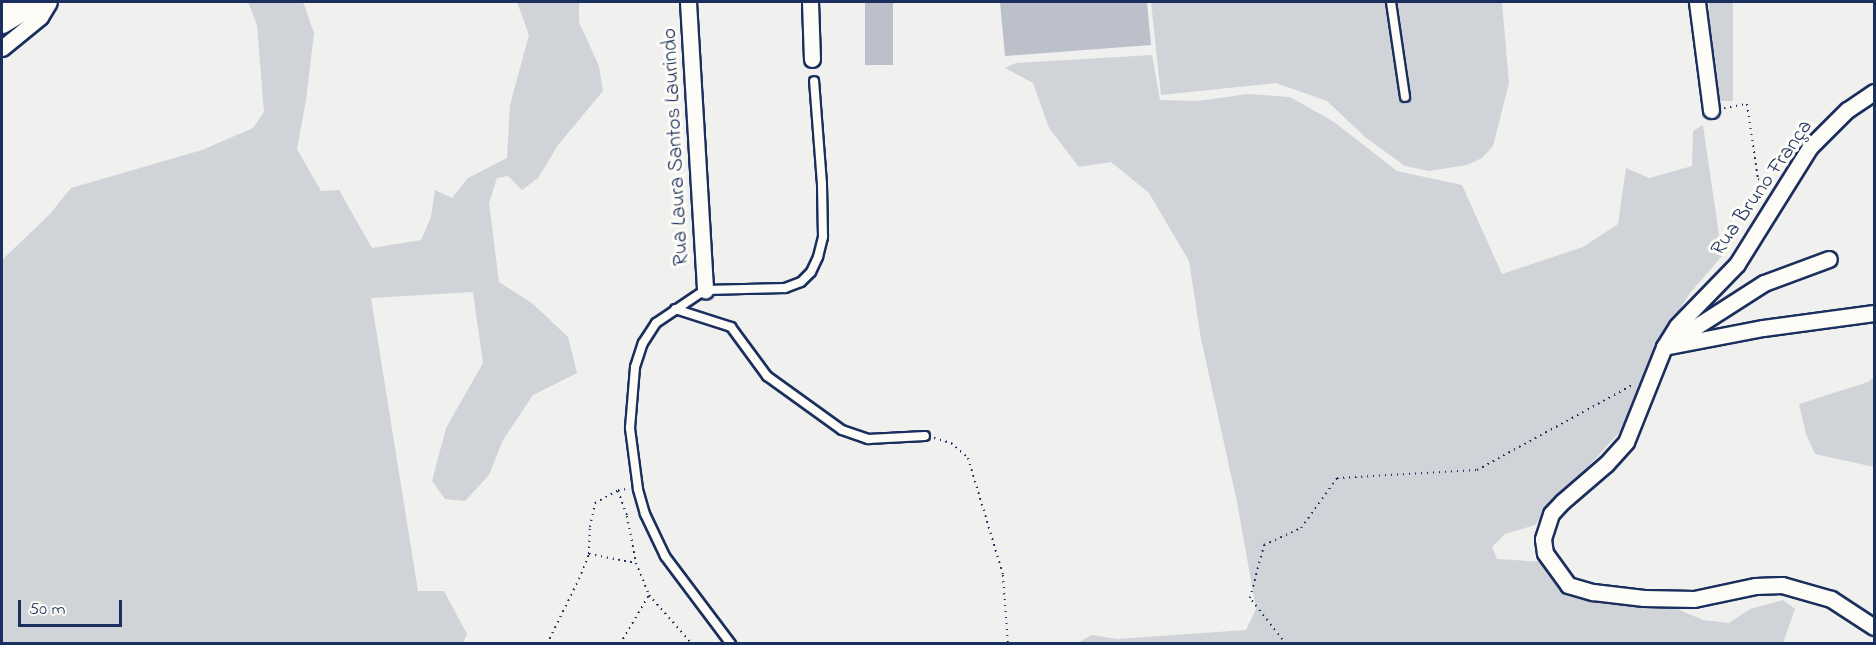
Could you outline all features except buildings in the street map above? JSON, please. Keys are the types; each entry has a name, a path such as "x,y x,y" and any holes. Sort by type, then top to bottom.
{"main road":[{"path":"2,22 36,2"}],"street":[{"path":"2,48 40,17 49,2"},
{"name":"Rua Laura Santos Laurindo","path":"688,2 705,290"},
{"path":"810,2 812,59"},
{"path":"1697,2 1711,110"},
{"name":"Rua Bruno França","path":"1875,93 1847,110 1816,140 1737,264 1677,326 1664,347 1626,442 1551,514 1543,539 1545,553 1568,585 1616,596 1694,599 1755,586 1782,585 1832,599 1875,627"},
{"path":"1664,347 1764,283 1829,259"},
{"path":"1664,347 1754,329 1875,313"}],"lane":[{"path":"1391,2 1405,97"},
{"path":"731,644 665,556 652,534 638,489 630,428 635,367 643,343 656,323 705,290 785,288 801,282 811,272 823,237 822,184 814,81"},
{"path":"675,309 731,327 767,376 842,429 868,438 925,436"}],"path":[{"path":"1711,110 1747,104 1758,180 1781,192"},
{"path":"1286,644 1250,597 1263,545 1302,528 1336,478 1477,470 1653,374"},
{"path":"925,436 951,443 968,458 1003,575 1008,644"},
{"path":"547,644 589,554 594,502 618,490 638,489"},
{"path":"618,490 627,516 636,563 649,595 692,644"},
{"path":"589,554 636,563"},
{"path":"620,644 649,595"}],"shaded area":[{"path":"248,2 303,2 314,33 297,149 321,191 339,190 372,248 421,240 431,217 435,190 452,198 468,178 507,158 510,105 529,35 517,2 579,2 579,22 599,66 603,91 558,145 538,178 522,190 508,176 497,178 489,203 499,282 533,304 568,337 577,373 533,395 503,440 489,475 465,501 445,499 432,481 446,428 483,363 473,292 371,298 418,591 444,591 467,634 463,643 2,643 2,260 49,215 71,188 202,150 253,128 264,112 257,25"},
{"path":"1151,2 1502,2 1509,83 1493,146 1482,158 1467,165 1429,171 1405,166 1365,137 1327,101 1276,83 1161,95"},
{"path":"1709,2 1733,2 1733,101 1709,101"},
{"path":"1152,55 1160,100 1198,101 1248,94 1290,97 1334,122 1397,171 1462,185 1502,274 1583,247 1618,224 1626,168 1649,178 1692,166 1693,131 1703,125 1722,256 1690,293 1655,350 1626,425 1535,525 1505,534 1492,547 1497,559 1544,562 1573,594 1666,604 1703,620 1729,623 1750,609 1783,600 1795,609 1783,643 1077,643 1092,635 1117,639 1246,630 1256,609 1237,502 1201,339 1189,261 1149,193 1111,162 1079,167 1049,128 1033,83 1005,68 1016,63"},
{"path":"1874,377 1874,467 1815,454 1806,434 1799,404 1868,382"}]}
